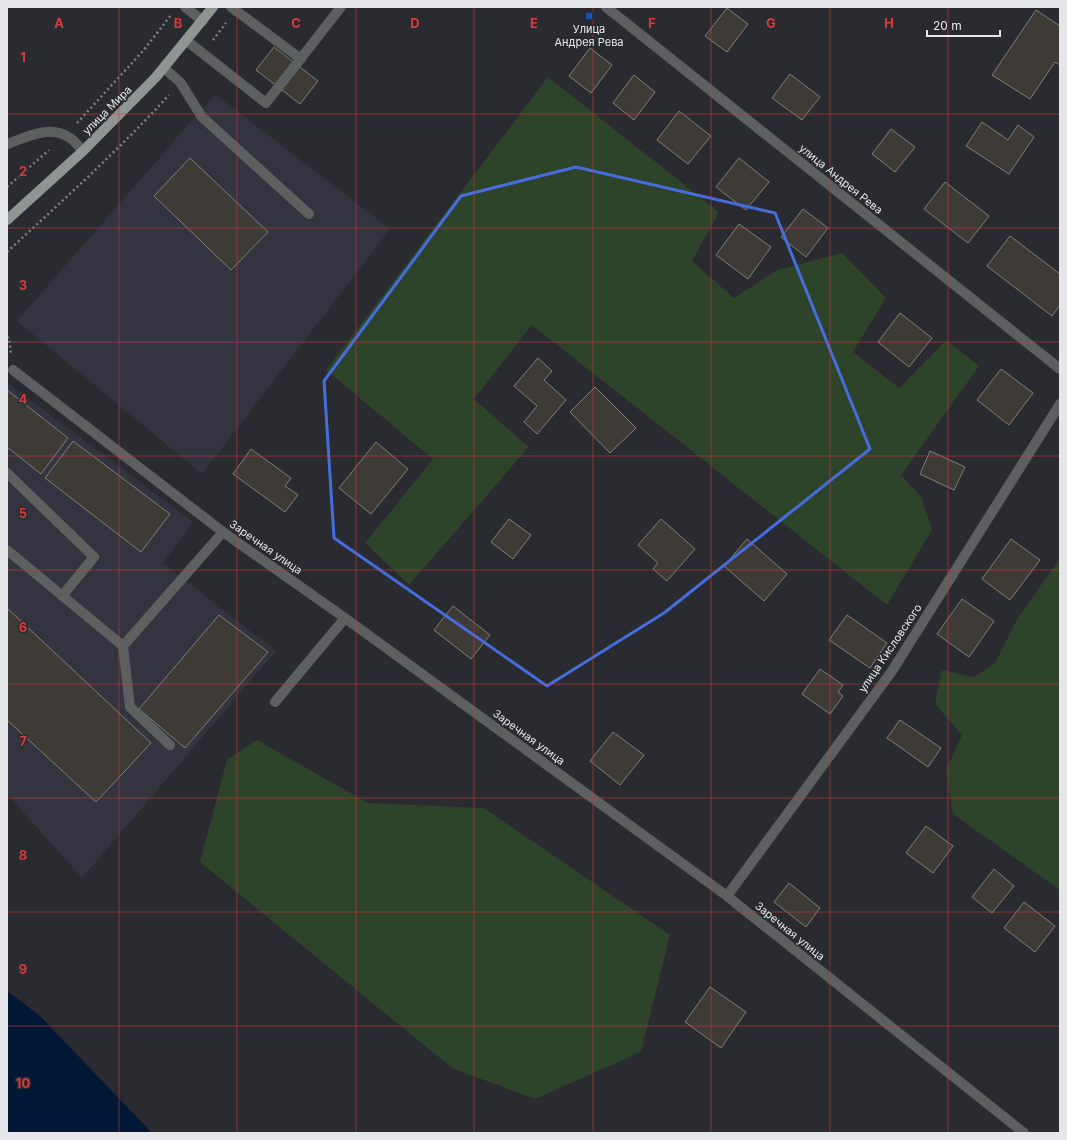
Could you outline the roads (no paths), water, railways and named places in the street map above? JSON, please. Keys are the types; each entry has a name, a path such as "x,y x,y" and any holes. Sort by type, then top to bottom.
{"main road":[{"name":"улица Мира","path":"7,220 83,151 164,68 213,7"}],"street":[{"path":"186,7 203,21"},
{"path":"231,7 301,59"},
{"path":"187,41 266,103 341,7"},
{"name":"улица Андрея Рева","path":"606,7 1060,369"},
{"path":"164,68 180,82 202,117 309,214"},
{"path":"7,144 36,134 55,131 71,138 83,151"},
{"name":"Заречная улица","path":"13,370 223,532 345,618 727,896 1024,1133"},
{"name":"улица Кисловского","path":"727,896 892,671 1060,404"},
{"path":"7,473 94,557 62,596"},
{"path":"123,646 223,532"},
{"path":"7,550 123,646 130,707 170,745"},
{"path":"275,702 345,618"}],"water":[{"path":"7,991 39,1015 152,1133 7,1133"}],"place":[{"name":"Улица Андрея Рева","path":"589,16"}]}
